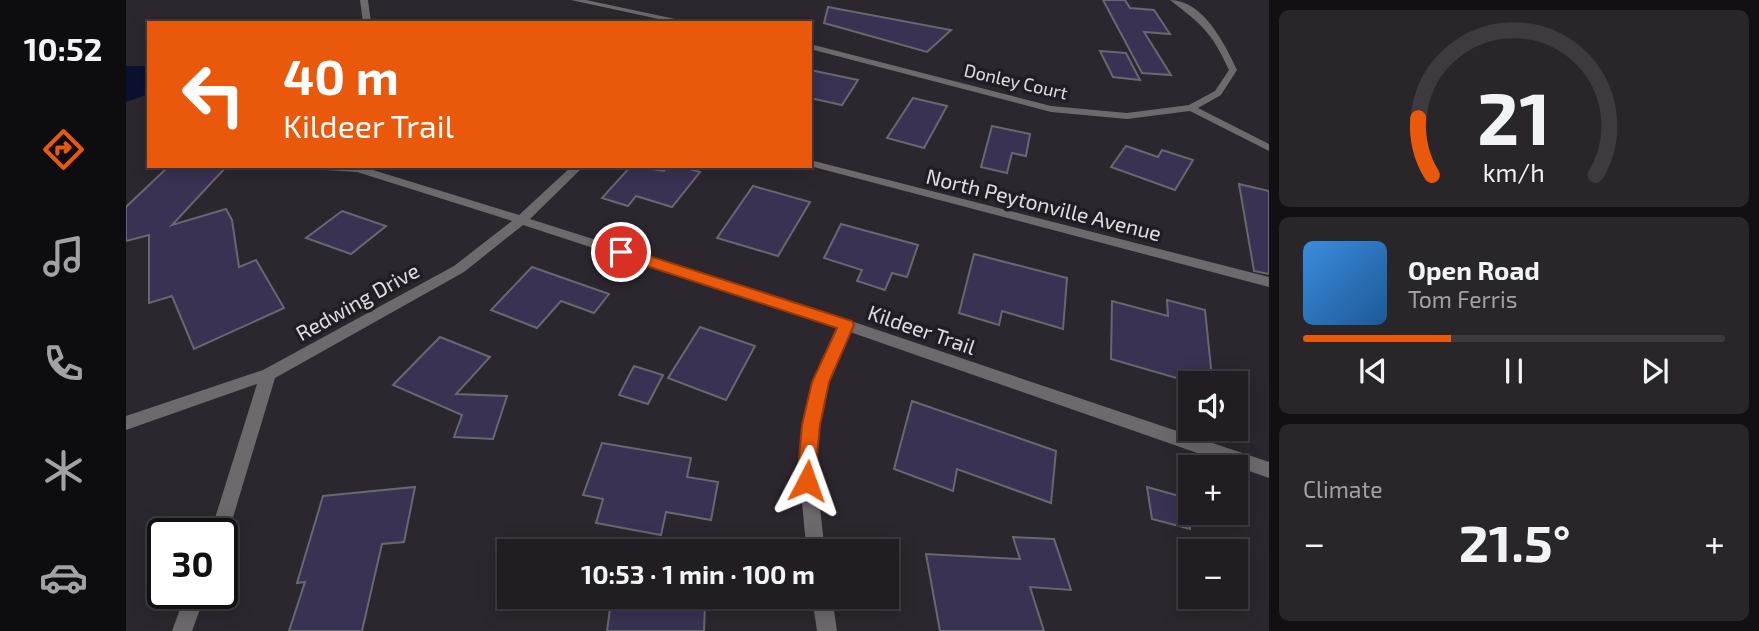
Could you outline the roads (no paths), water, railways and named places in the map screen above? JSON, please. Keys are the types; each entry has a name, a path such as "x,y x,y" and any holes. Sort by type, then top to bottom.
{"street":[{"path":"364,0 367,21"},
{"path":"575,0 680,21"},
{"name":"Donley Court","path":"812,47 1051,109 1127,116 1191,108 1218,93 1233,69 1217,35 1187,7 1174,0"},
{"path":"1191,108 1269,148"},
{"name":"North Peytonville Avenue","path":"812,164 1269,282"},
{"name":"Kildeer Trail","path":"342,168 358,169 846,325 1269,470"},
{"name":"Redwing Drive","path":"126,423 268,374 459,269 520,220 577,168"},
{"path":"814,539 807,481 811,425 821,382 846,325"},
{"path":"224,518 268,374"},
{"path":"182,631 190,609"},
{"path":"824,609 827,631"}],"water":[{"path":"126,66 147,66 147,95 126,102"}]}
